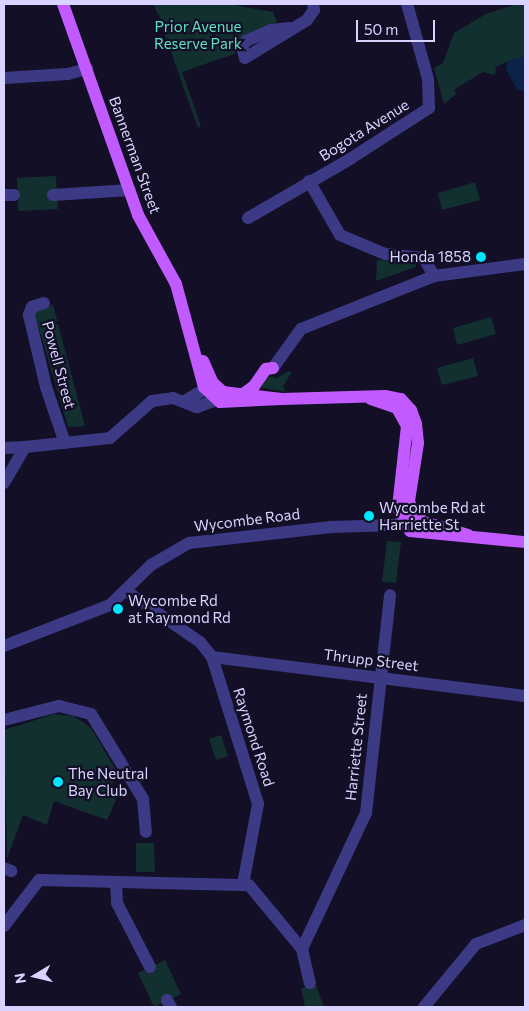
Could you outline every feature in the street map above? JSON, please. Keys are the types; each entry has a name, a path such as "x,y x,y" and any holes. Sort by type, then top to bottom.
{"main road":[{"name":"Bannerman Street","path":"63,4 141,221 174,281 214,392"},
{"path":"243,394 250,391 266,368 273,368"},
{"path":"214,392 282,399"},
{"path":"214,392 239,403 282,399 401,399 411,410 418,441 409,501 416,517"},
{"path":"368,398 397,408 408,426 398,500 403,524"},
{"name":"Wycombe Road","path":"416,517 468,535"},
{"name":"Wycombe Road","path":"403,524 420,534 468,535 525,542"}],"street":[{"path":"290,28 310,17 313,4"},
{"name":"Bogota Avenue","path":"248,218 309,181 350,160 430,106 428,79 406,4"},
{"path":"4,78 68,74 87,68"},
{"path":"309,181 340,235 385,254 424,258 434,276"},
{"path":"53,195 130,190"},
{"path":"273,368 299,330 434,276 525,264"},
{"name":"Powell Street","path":"44,303 32,307 29,314 46,387 65,443"},
{"path":"4,448 25,448 114,437 157,399 185,401 197,407 214,392"},
{"path":"4,483 25,448"},
{"name":"Wycombe Road","path":"4,646 90,615 126,591 151,565 189,543 331,527 403,524 416,517"},
{"name":"Raymond Road","path":"126,591 200,642 212,657 258,804 243,884"},
{"name":"Harriette Street","path":"302,949 366,813 390,595"},
{"name":"Thrupp Street","path":"212,657 380,676 525,696"},
{"path":"4,720 59,706 91,714 143,799 146,832"},
{"path":"4,926 39,880 249,885 302,949 310,983"},
{"path":"116,882 117,903 150,967"},
{"path":"424,1007 476,944 525,925"}],"green space":[{"name":"Prior Avenue Reserve Park","path":"154,4 229,4 273,12 277,22 244,37 234,54 182,72 201,126 198,128"},
{"path":"517,4 525,4 525,91 517,89 506,69 508,61 496,67 495,75 483,72 455,89 456,94 444,104 434,68 443,63 454,33 486,14"},
{"path":"56,176 58,209 18,211 17,178"},
{"path":"475,182 480,200 442,210 438,193"},
{"path":"377,260 415,263 416,267 376,281"},
{"path":"53,305 85,426 68,427 35,315 37,308"},
{"path":"491,317 496,334 457,345 453,328"},
{"path":"473,358 478,376 442,385 437,368"},
{"path":"289,371 292,372 283,386 286,392 258,387 266,376 277,378"},
{"path":"387,541 401,542 396,583 382,582"},
{"name":"The Neutral Bay Club","path":"54,714 74,716 91,728 117,772 108,793 117,797 107,820 54,801 47,825 23,815 7,859 4,730"},
{"path":"221,735 228,756 216,760 209,739"},
{"path":"136,843 154,843 155,872 136,872"},
{"path":"165,960 181,994 154,1007 138,973"},
{"path":"316,985 324,1007 305,1007 301,988"}],"water":[{"path":"525,56 525,91 517,89 506,69 508,61"}],"place":[{"name":"Honda 1858","path":"481,257"},
{"name":"Wycombe Rd at Harriette St","path":"369,516"},
{"name":"Wycombe Rd at Raymond Rd","path":"118,609"},
{"name":"The Neutral Bay Club","path":"58,782"}]}
